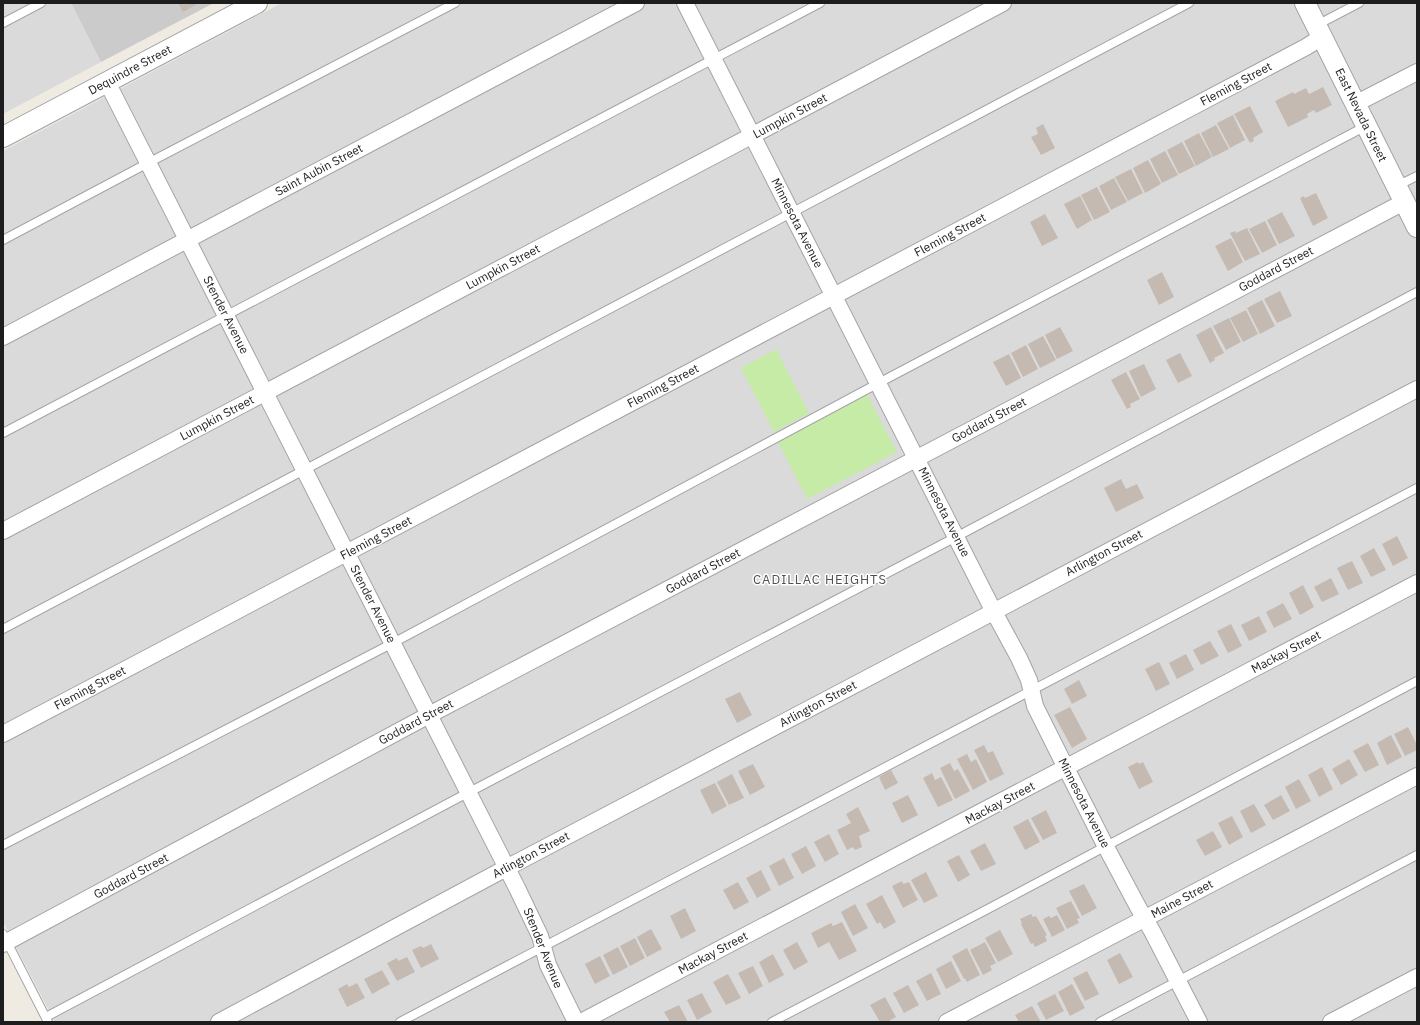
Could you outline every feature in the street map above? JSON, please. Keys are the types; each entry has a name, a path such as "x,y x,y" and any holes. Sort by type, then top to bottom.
{"street":[{"name":"Dequindre Street","path":"3,137 257,3"},
{"name":"Saint Aubin Street","path":"3,337 636,3"},
{"name":"Minnesota Avenue","path":"685,3 994,612 1019,658 1029,680 1035,706 1066,768 1106,847 1144,919 1152,930 1199,1022"},
{"name":"Lumpkin Street","path":"3,531 1003,3"},
{"name":"East Nevada Street","path":"1305,3 1417,227"},
{"name":"Fleming Street","path":"3,734 1299,51 1319,31"},
{"path":"1355,104 1417,72"},
{"name":"Stender Avenue","path":"107,82 266,392 524,902 544,946 548,965 576,1022"},
{"name":"Goddard Street","path":"4,940 916,459 1400,194"},
{"name":"Arlington Street","path":"219,1022 507,868 1417,389"},
{"name":"Mackay Street","path":"581,1022 1417,583"},
{"name":"Maine Street","path":"947,1022 1417,776"},
{"path":"1330,1022 1417,977"}],"lane":[{"path":"3,23 41,3"},
{"path":"3,240 148,162 456,3"},
{"path":"3,433 820,3"},
{"path":"3,629 306,471 791,212 1189,3"},
{"path":"1319,31 1359,3"},
{"path":"3,845 393,643 878,383 1366,126"},
{"path":"1400,194 1417,176"},
{"path":"4,940 47,1020 468,792 956,537 1417,292"},
{"path":"400,1022 1417,488"},
{"path":"772,1022 1106,847 1417,681"},
{"path":"1100,1022 1417,855"}],"shaded area":[{"path":"3,3 71,3 101,62 3,114"},
{"path":"71,3 214,3 101,62"},
{"path":"282,3 1417,3 1417,1022 55,1022 3,922 3,151"}],"green space":[{"path":"776,349 809,413 774,432 741,368"},
{"path":"866,393 897,452 807,499 777,440"}],"building":[{"path":"178,3 199,3 183,12"},
{"path":"1323,87 1332,105 1316,113 1314,110 1307,114 1308,117 1288,127 1275,101 1293,92 1294,94 1306,88 1309,94"},
{"path":"1250,106 1263,132 1253,138 1254,141 1250,143 1234,114"},
{"path":"1233,115 1245,140 1230,148 1217,123"},
{"path":"1043,124 1055,148 1041,155 1031,137 1038,134 1036,128"},
{"path":"1216,125 1229,149 1213,157 1201,133"},
{"path":"1199,133 1212,157 1196,166 1184,141"},
{"path":"1182,142 1195,166 1179,174 1167,150"},
{"path":"1165,151 1178,175 1162,183 1150,159"},
{"path":"1148,160 1161,184 1145,193 1133,168"},
{"path":"1131,169 1143,193 1128,201 1115,177"},
{"path":"1114,178 1127,202 1111,210 1099,186"},
{"path":"1097,187 1110,212 1094,220 1081,195"},
{"path":"1316,193 1328,218 1313,226 1300,198 1304,196 1305,198"},
{"path":"1080,196 1092,220 1077,229 1064,204"},
{"path":"1282,212 1295,236 1279,244 1267,220"},
{"path":"1045,214 1058,238 1042,246 1030,222"},
{"path":"1265,221 1277,245 1262,253 1249,229"},
{"path":"1247,228 1260,254 1245,261 1230,233 1235,231 1236,233"},
{"path":"1231,238 1243,262 1228,271 1215,246"},
{"path":"1162,272 1174,297 1159,305 1147,280"},
{"path":"1280,291 1292,316 1277,323 1264,299"},
{"path":"1262,300 1275,326 1260,334 1247,308"},
{"path":"1246,310 1258,334 1243,342 1230,318"},
{"path":"1229,318 1241,342 1226,350 1213,326"},
{"path":"1060,327 1073,351 1057,359 1045,335"},
{"path":"1211,327 1224,353 1214,358 1215,360 1210,363 1196,335"},
{"path":"1043,336 1056,360 1040,368 1028,344"},
{"path":"1026,345 1038,369 1023,377 1011,353"},
{"path":"1180,353 1192,376 1178,383 1166,360"},
{"path":"1009,354 1021,378 1006,386 993,362"},
{"path":"1144,364 1156,389 1141,397 1129,371"},
{"path":"1126,372 1140,399 1130,404 1131,407 1127,409 1111,380"},
{"path":"1121,479 1126,489 1137,484 1144,498 1116,512 1104,488"},
{"path":"1397,536 1408,558 1393,566 1382,544"},
{"path":"1374,548 1386,570 1371,577 1360,556"},
{"path":"1352,561 1363,583 1348,590 1337,568"},
{"path":"1331,578 1339,594 1322,602 1314,587"},
{"path":"1303,585 1314,607 1300,615 1289,593"},
{"path":"1283,603 1292,619 1274,628 1266,612"},
{"path":"1259,616 1267,632 1249,641 1241,625"},
{"path":"1231,624 1242,646 1228,653 1217,631"},
{"path":"1210,641 1219,656 1201,665 1193,650"},
{"path":"1186,654 1194,670 1177,679 1169,663"},
{"path":"1159,662 1170,684 1156,691 1145,669"},
{"path":"1079,680 1087,696 1072,704 1064,689"},
{"path":"740,692 752,715 737,723 725,699"},
{"path":"1070,707 1087,739 1072,748 1054,715"},
{"path":"1408,727 1417,745 1417,750 1405,756 1394,734"},
{"path":"1391,735 1402,757 1387,765 1377,743"},
{"path":"1368,743 1379,765 1365,772 1353,751"},
{"path":"984,745 988,753 993,751 1004,774 990,781 974,750"},
{"path":"967,754 971,762 976,759 987,782 973,790 957,759"},
{"path":"1349,759 1358,775 1341,785 1332,769"},
{"path":"1138,762 1139,764 1143,762 1153,782 1139,789 1128,767"},
{"path":"950,763 954,771 958,769 970,791 955,799 940,768"},
{"path":"753,764 765,787 750,795 738,771"},
{"path":"1322,767 1333,789 1319,797 1308,775"},
{"path":"891,770 898,783 885,790 879,777"},
{"path":"932,773 935,780 941,777 953,800 938,807 923,778"},
{"path":"732,774 744,798 729,805 717,782"},
{"path":"1299,779 1311,801 1296,809 1285,787"},
{"path":"715,783 727,806 712,814 700,790"},
{"path":"908,795 918,815 902,823 892,803"},
{"path":"1281,795 1290,811 1273,820 1264,805"},
{"path":"1254,804 1266,825 1251,833 1240,811"},
{"path":"858,807 870,831 859,836 862,847 855,850 853,847 847,850 837,830 851,823 846,814"},
{"path":"1046,810 1057,833 1043,840 1031,818"},
{"path":"1232,816 1243,837 1229,845 1218,823"},
{"path":"1028,819 1040,842 1025,850 1013,827"},
{"path":"1213,831 1222,847 1205,856 1196,840"},
{"path":"829,834 839,854 825,862 814,842"},
{"path":"985,843 996,864 981,871 970,851"},
{"path":"806,846 816,866 802,874 791,854"},
{"path":"959,855 970,875 958,882 947,861"},
{"path":"784,858 794,878 779,886 769,866"},
{"path":"761,870 771,890 757,898 746,878"},
{"path":"926,872 938,896 924,903 911,880"},
{"path":"902,881 903,884 909,882 918,900 903,908 892,886"},
{"path":"738,882 749,902 734,910 723,890"},
{"path":"1084,884 1097,908 1082,916 1069,891"},
{"path":"882,895 896,922 884,929 880,922 877,924 866,904"},
{"path":"1071,901 1080,918 1077,919 1079,923 1067,929 1056,908"},
{"path":"855,904 868,928 853,936 841,912"},
{"path":"685,908 696,931 681,939 670,916"},
{"path":"1031,914 1033,917 1036,916 1047,935 1045,936 1047,941 1035,947 1033,943 1031,944 1020,919"},
{"path":"1057,915 1065,930 1052,937 1043,919 1049,916 1051,918"},
{"path":"842,922 857,951 839,960 829,942 818,948 811,933 831,923 833,926"},
{"path":"651,929 662,949 647,957 637,937"},
{"path":"1000,930 1013,954 998,962 985,938"},
{"path":"635,938 645,958 630,966 620,946"},
{"path":"797,942 808,962 794,970 783,950"},
{"path":"985,942 996,963 990,966 992,970 983,975 970,950"},
{"path":"431,944 439,959 421,968 412,950 421,946 423,948"},
{"path":"618,947 628,967 613,975 603,955"},
{"path":"967,948 980,975 967,982 952,956"},
{"path":"1120,953 1133,977 1119,984 1107,960"},
{"path":"773,954 784,975 769,983 759,962"},
{"path":"600,956 610,976 595,984 585,964"},
{"path":"407,957 415,972 397,981 387,963 397,958 398,961"},
{"path":"951,961 961,981 946,989 936,969"},
{"path":"753,966 763,986 749,994 738,973"},
{"path":"382,970 390,984 372,994 364,979"},
{"path":"1087,971 1099,994 1085,1001 1073,978"},
{"path":"931,973 941,994 927,1001 916,981"},
{"path":"728,974 741,998 726,1005 713,982"},
{"path":"357,983 365,998 347,1007 338,989 347,984 349,987"},
{"path":"1072,984 1085,1008 1070,1016 1058,992"},
{"path":"908,985 919,1005 904,1013 893,993"},
{"path":"702,993 712,1012 697,1020 687,1000"},
{"path":"1055,994 1064,1011 1046,1020 1037,1003"},
{"path":"885,997 896,1017 887,1022 880,1022 870,1005"},
{"path":"679,1005 688,1022 670,1022 664,1012"},
{"path":"1032,1006 1041,1022 1019,1022 1015,1015"}],"district":[{"name":"CADILLAC HEIGHTS","path":"820,579"}]}
